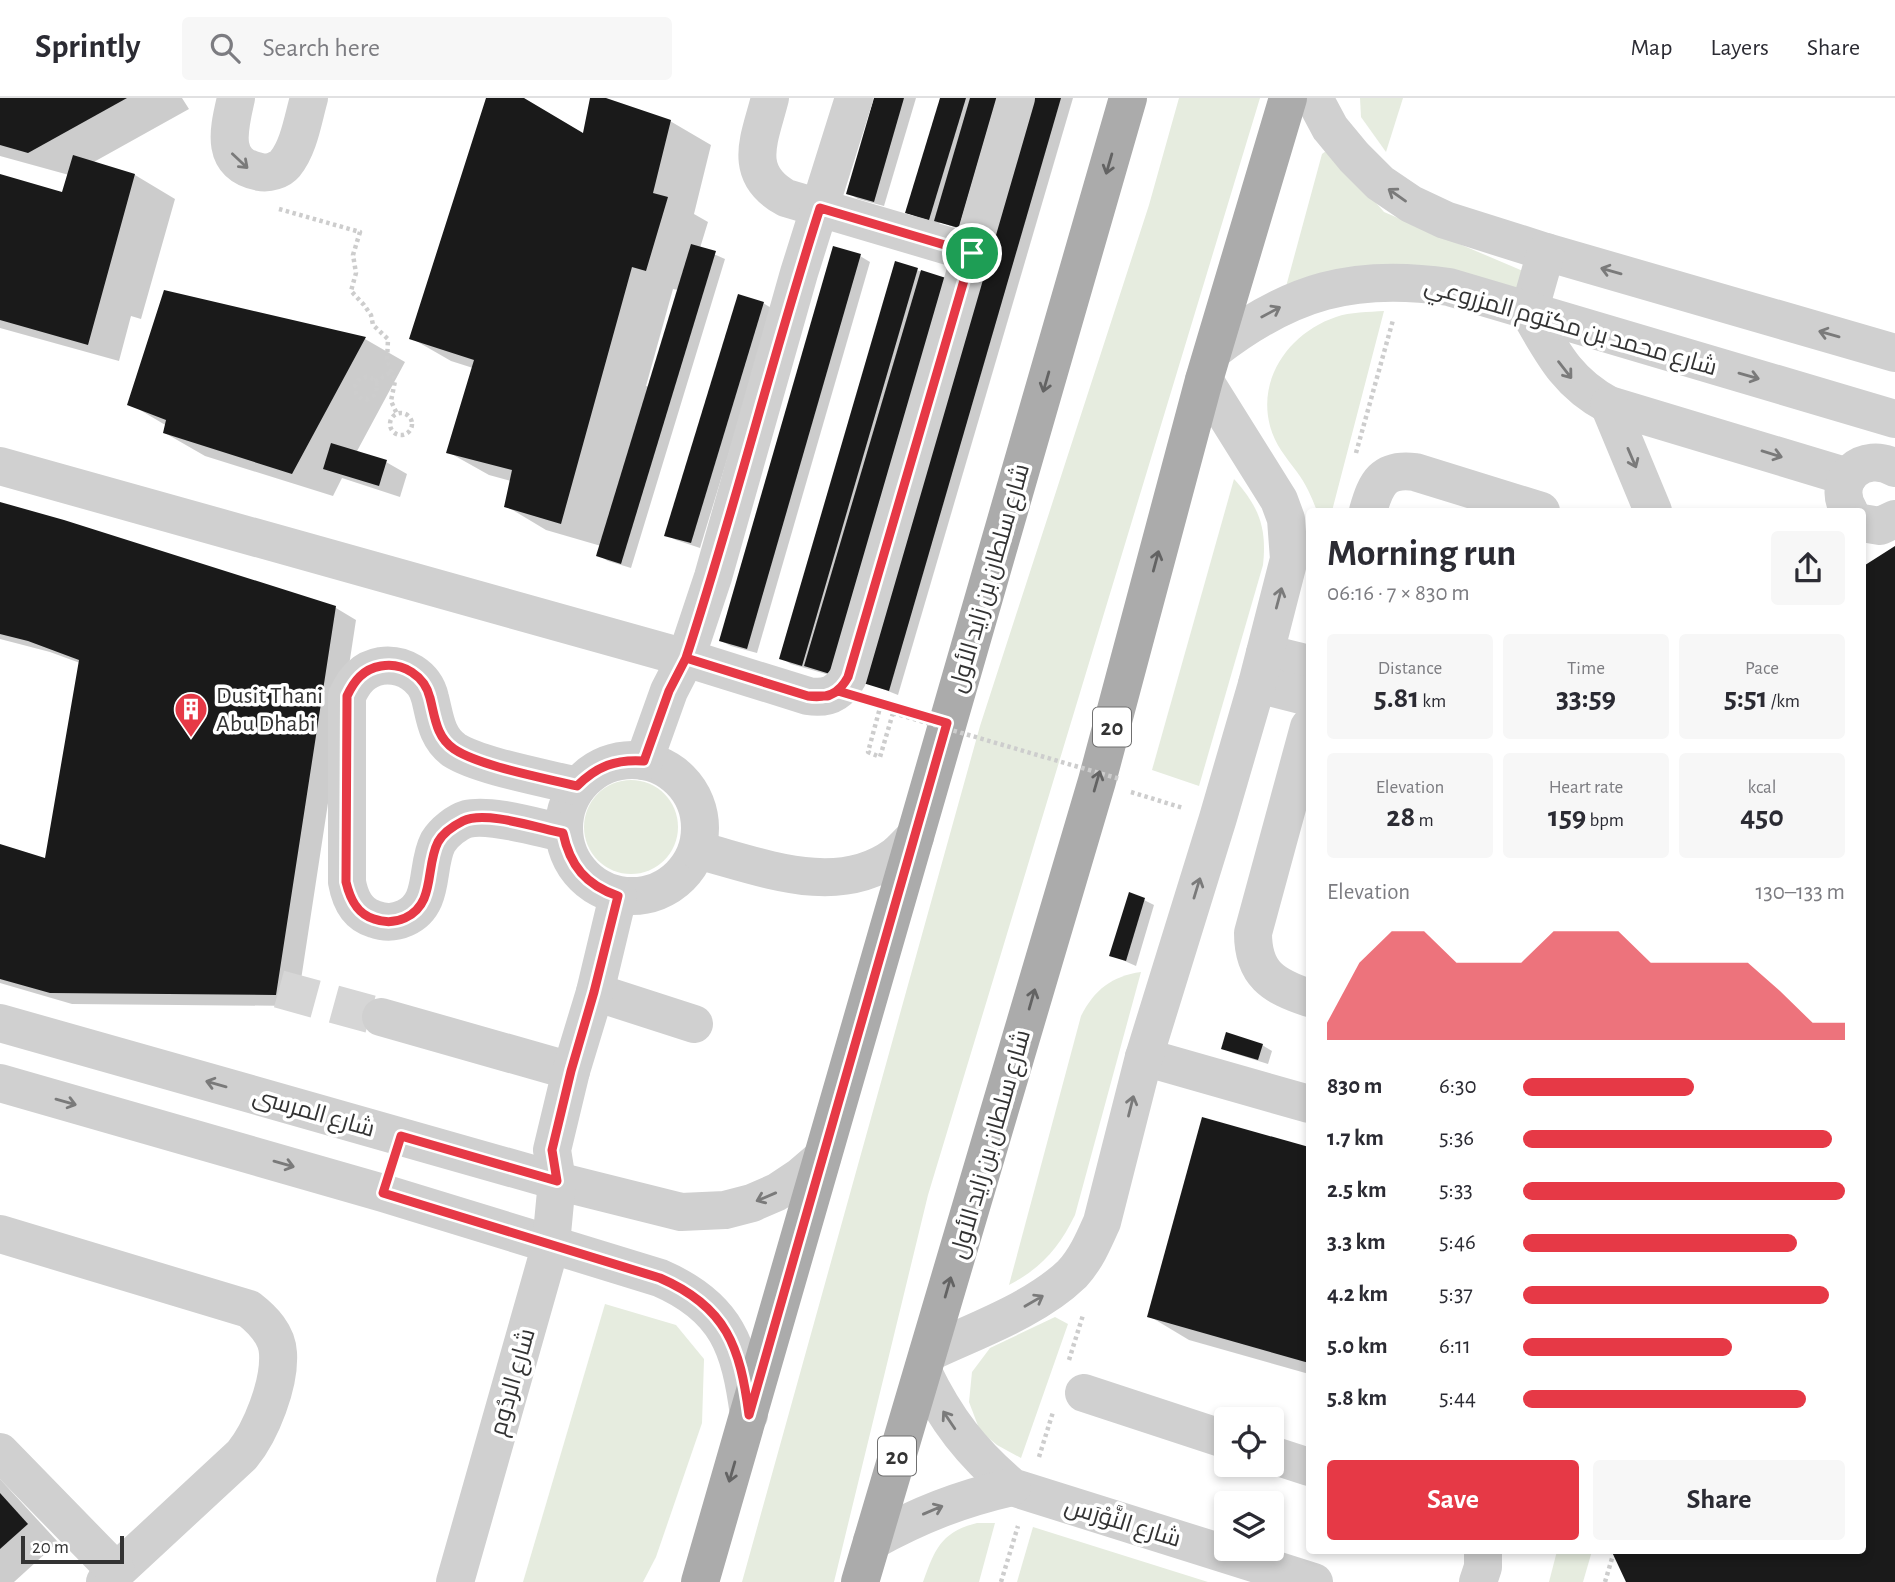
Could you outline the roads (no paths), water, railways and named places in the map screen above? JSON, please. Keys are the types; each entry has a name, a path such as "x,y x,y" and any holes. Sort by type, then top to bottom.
{"main road":[{"name":"شارع سلطان بن زايد الأول","path":"700,1582 1128,98"},
{"name":"شارع سلطان بن زايد الأول","path":"860,1582 926,1362 1109,780 1209,365 1288,98"}],"street":[{"path":"236,98 229,135 232,155 246,169 265,173 283,167 292,152 309,98"},
{"path":"770,98 756,163 761,178 772,190 786,198 972,253"},
{"path":"658,767 669,691 686,658 713,577 795,286 855,98"},
{"path":"0,466 686,658 808,696 828,696 838,691 848,677 1016,98"},
{"path":"1314,98 1331,128 1354,157 1381,183 1411,204 1445,220 1895,353"},
{"path":"1546,252 1529,312 1566,373 1586,391 1609,405 1856,494"},
{"name":"شارع محمد بن مكتوم المزروعي","path":"1209,365 1244,327 1277,308 1312,294 1349,285 1403,282 1449,287 1895,419"},
{"path":"926,1362 1053,1290 1073,1272 1091,1248 1102,1222 1144,1057 1261,668 1289,559 1286,519 1209,365"},
{"path":"1841,403 1856,494 1880,526 1895,519"},
{"path":"1609,405 1652,508"},
{"path":"1369,508 1373,492 1380,481 1390,474 1402,471 1415,472 1531,508"},
{"path":"1261,668 1306,664"},
{"path":"563,833 485,817 466,819 450,828 438,842 427,892 421,906 411,916 397,922 369,918 358,909 350,897 346,882 347,696 353,683 363,673 375,667 403,667 425,684 439,732 452,748 470,758 577,786"},
{"path":"1261,668 1306,695"},
{"path":"1306,738 1253,941 1257,963 1266,975 1277,985 1306,997"},
{"path":"628,760 658,767 685,785 696,805 700,827 697,850 680,878 667,887 652,894 618,896 594,885 574,867 563,833 564,816 577,786 591,772 608,764 628,760"},
{"path":"697,850 816,878 844,877 871,869 895,856 915,837"},
{"name":"شارع الردُوم","path":"455,1582 551,1244 557,1181 552,1150 618,896"},
{"path":"594,992 694,1024"},
{"path":"381,1017 571,1071"},
{"name":"شارع المرسى","path":"0,1023 557,1181 681,1212 703,1212 752,1203 777,1192 822,1158"},
{"path":"1144,1057 1306,1103"},
{"path":"0,1083 383,1193 660,1278 681,1287 699,1300 721,1323 736,1350 749,1415"},
{"path":"383,1193 401,1136"},
{"path":"0,1234 249,1309 263,1320 273,1335 278,1352 265,1415 252,1443 111,1577 0,1452"},
{"name":"شارع النَّوْرَس","path":"926,1362 939,1405 959,1435 984,1463 1012,1487 1314,1582"},
{"path":"1084,1394 1214,1436"},
{"path":"1284,1459 1306,1466"},
{"path":"872,1541 939,1507 1012,1487"},
{"path":"1478,1582 1483,1567 1483,1554"}],"tunnel":[{"path":"279,989 381,1017"}],"place":[{"name":"Dusit Thani Abu Dhabi","path":"191,739"}]}
